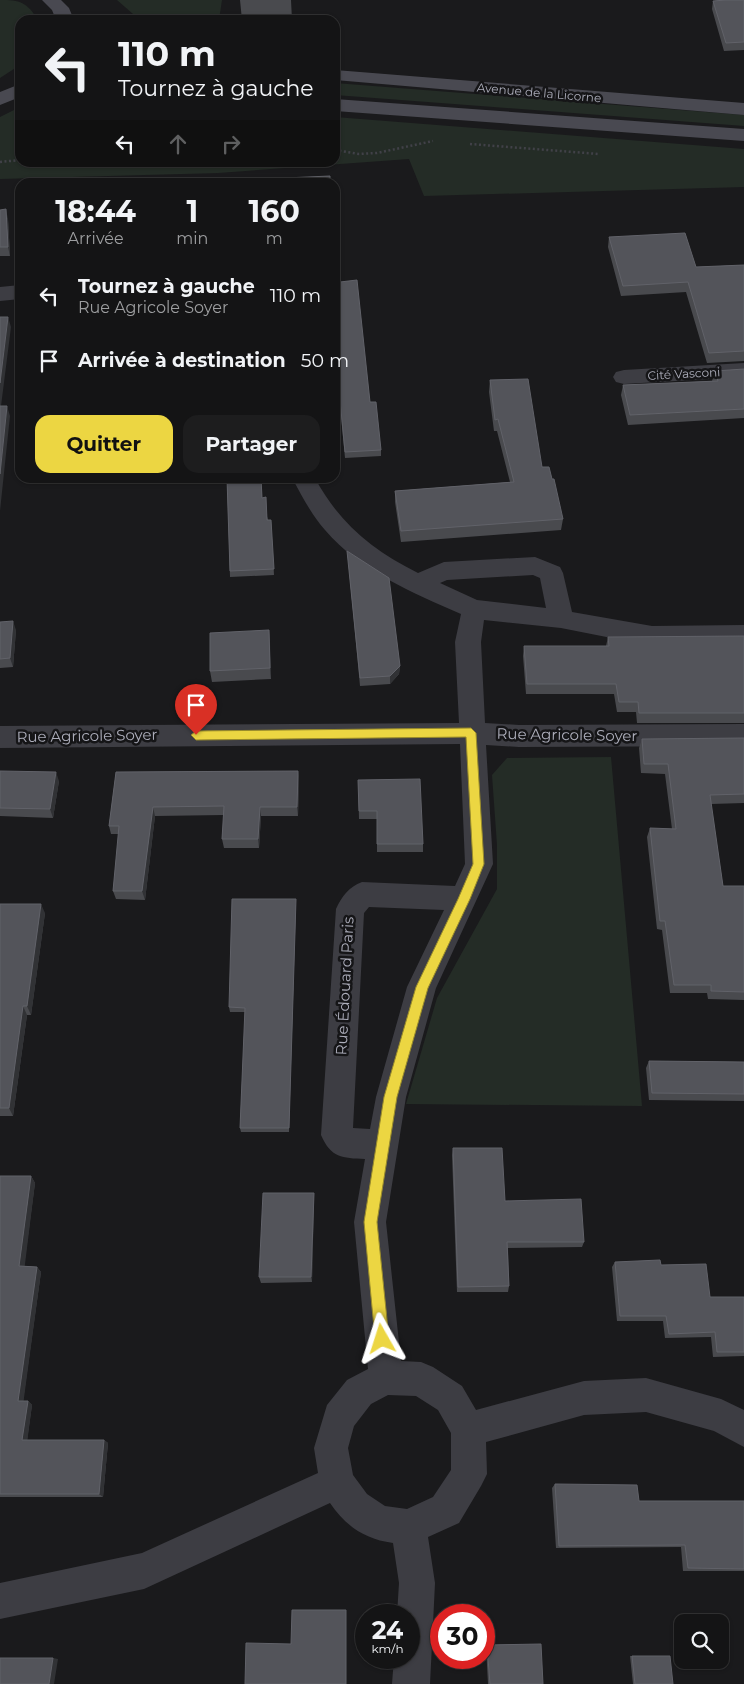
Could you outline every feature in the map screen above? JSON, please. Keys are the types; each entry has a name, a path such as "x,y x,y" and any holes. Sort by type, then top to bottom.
{"main road":[{"path":"51,0 60,8 63,15"},
{"name":"Avenue de la Licorne","path":"340,75 744,109"},
{"path":"0,99 15,92"},
{"name":"Avenue de la Licorne","path":"340,105 744,135"}],"street":[{"path":"0,294 15,292"},
{"name":"Cité Vasconi","path":"624,377 744,370"},
{"path":"307,483 335,528 362,552 416,584 474,609 561,619 652,636 744,635"},
{"path":"416,584 444,571 535,566 551,573 561,619"},
{"path":"386,1378 370,1222 390,1097 422,987 479,864 471,733 468,642 474,609"},
{"name":"Rue Agricole Soyer","path":"0,737 471,733 519,736 744,736"},
{"name":"Rue Édouard Paris","path":"383,1145 345,1142 337,1134 350,909 362,894 464,899"},
{"path":"386,1378 421,1379 450,1398 468,1430 469,1474 446,1510 408,1527 379,1523 354,1507 337,1482 331,1448 339,1417 359,1392 386,1378"},
{"path":"468,1430 584,1398 646,1395 721,1416 744,1430"},
{"path":"0,1601 144,1571 337,1482"},
{"path":"408,1527 418,1583 411,1684"}],"path":[{"path":"340,151 374,154 433,141"},
{"path":"0,162 15,160"}],"shaded area":[{"path":"0,0 22,3 34,15 15,15 15,68 0,78"},
{"path":"117,0 222,0 220,15 133,14"},
{"path":"340,83 744,115 744,126 340,95"},
{"path":"15,110 15,167 300,167 218,173 0,179 0,117"},
{"path":"340,117 744,149 744,187 424,196 409,159 340,164"},
{"path":"611,757 642,1106 406,1104 437,998 497,889 497,845 492,775 507,758"}],"building":[{"path":"744,0 744,42 726,43 713,1"},
{"path":"330,176 330,178 285,178"},
{"path":"6,209 8,247 0,247 0,210"},
{"path":"685,233 696,267 744,265 744,351 709,353 688,282 623,286 609,237"},
{"path":"357,280 370,402 376,402 381,450 345,452 340,400 340,282"},
{"path":"0,317 8,317 0,383"},
{"path":"744,369 744,409 630,415 623,385 718,381 715,371"},
{"path":"528,379 542,467 549,467 552,479 554,479 563,519 401,531 395,491 514,482 498,419 495,420 490,380"},
{"path":"0,406 7,406 0,474"},
{"path":"227,483 261,483 262,498 266,497 267,520 271,520 274,569 230,571"},
{"path":"347,551 389,578 400,666 390,676 360,678"},
{"path":"13,621 10,658 0,659 0,622"},
{"path":"269,630 270,668 210,671 210,633"},
{"path":"744,636 744,713 639,713 638,702 619,702 616,684 527,684 524,646 609,646 608,637"},
{"path":"744,738 744,794 710,795 723,886 744,886 744,992 711,991 711,985 674,985 665,921 660,921 650,828 676,829 668,764 644,764 642,739"},
{"path":"0,771 56,772 50,809 0,808"},
{"path":"298,771 297,807 260,807 258,839 222,839 224,806 153,807 142,891 113,891 119,826 109,826 116,772"},
{"path":"420,779 423,844 377,844 377,811 359,811 358,780"},
{"path":"232,899 296,899 289,1128 240,1128 245,1008 229,1007"},
{"path":"0,904 41,904 27,1006 23,1006 9,1108 0,1108"},
{"path":"649,1061 744,1062 744,1094 652,1093"},
{"path":"453,1148 502,1148 505,1201 581,1199 584,1242 507,1242 509,1286 458,1287"},
{"path":"0,1176 31,1176 19,1266 37,1267 18,1401 28,1401 22,1440 104,1440 99,1494 0,1494"},
{"path":"263,1193 314,1193 311,1277 259,1277"},
{"path":"660,1260 661,1265 706,1264 710,1297 744,1297 744,1352 717,1352 715,1332 669,1334 666,1316 620,1316 615,1262"},
{"path":"555,1484 637,1485 639,1501 744,1501 744,1569 688,1568 685,1545 559,1546"},
{"path":"292,1610 346,1610 346,1684 245,1684 246,1643 291,1644"},
{"path":"541,1644 543,1684 490,1684 489,1669 495,1669 495,1645"},
{"path":"632,1656 670,1656 673,1684 635,1684"},
{"path":"0,1658 53,1658 49,1684 0,1684"}],"route":[{"path":"196,735 471,733 479,864 422,987 390,1097 370,1222 382,1339"}]}
